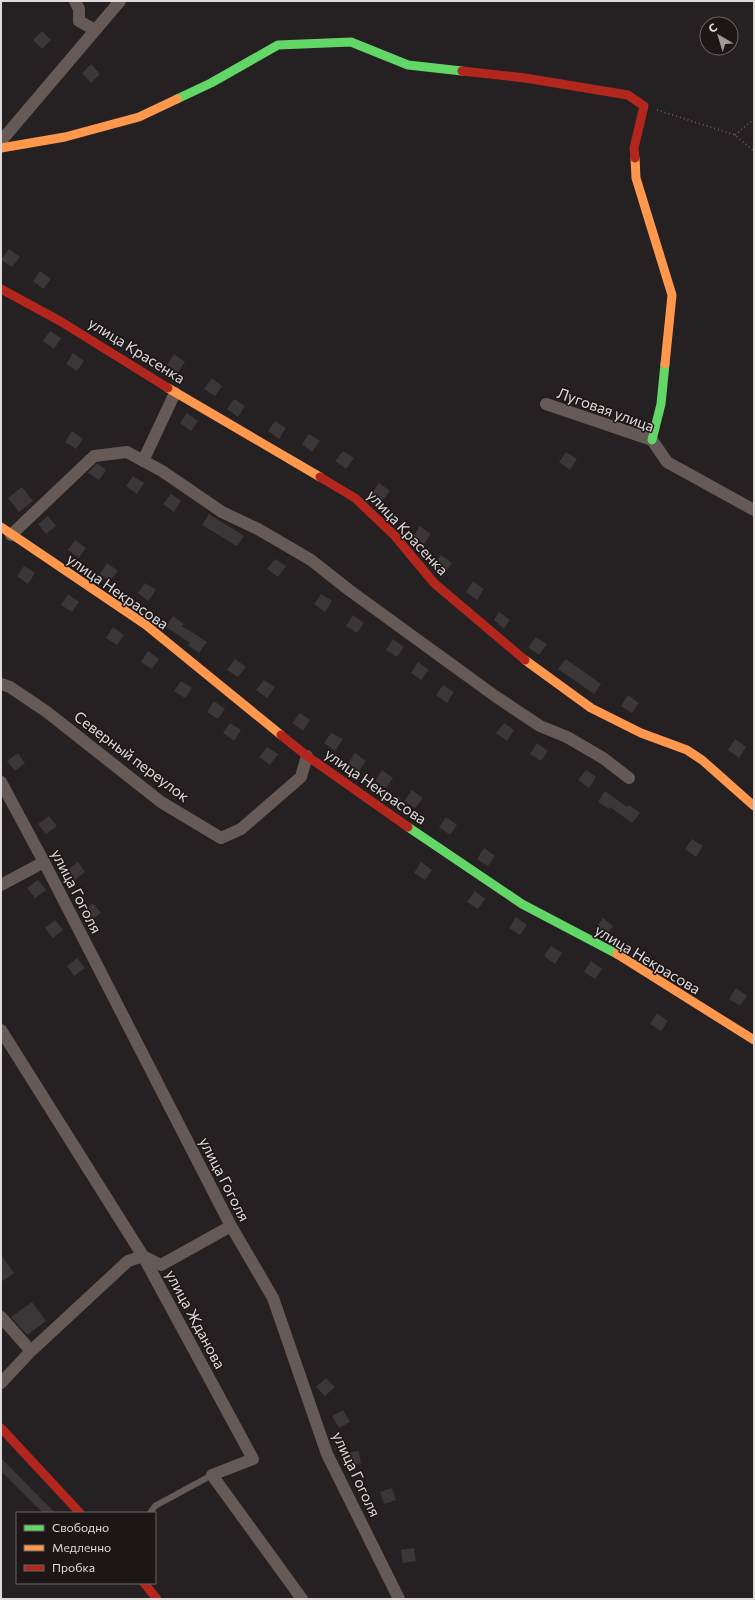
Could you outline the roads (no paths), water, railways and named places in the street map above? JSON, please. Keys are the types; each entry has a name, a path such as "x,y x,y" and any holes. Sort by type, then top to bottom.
{"street":[{"path":"75,1 79,8 79,20 95,30"},
{"path":"1,141 120,1"},
{"path":"1,148 66,137 139,117 211,83 278,45 352,42 408,65 525,78 628,95 644,106 634,148 636,178 672,295 661,404 652,440"},
{"name":"улица Красенка","path":"1,289 60,321 175,393 298,463 355,498 394,535 434,583 524,660 591,708 641,733 687,750 754,806"},
{"path":"143,461 175,393"},
{"name":"Луговая улица","path":"546,404 652,440 667,462 754,510"},
{"path":"11,535 94,456 127,452 162,471 222,512 258,529 311,560 349,590 494,696 540,726 568,737 603,758 630,778"},
{"name":"улица Некрасова","path":"1,527 146,624 307,756 522,904 622,957 754,1040"},
{"name":"Северный переулок","path":"1,684 10,687 47,712 160,802 220,838 241,829 302,777 307,756"},
{"name":"улица Гоголя","path":"1,782 44,862 231,1226 273,1298 327,1454 399,1599"},
{"path":"1,885 44,862"},
{"name":"улица Жданова","path":"1,1030 143,1256 254,1459 212,1475"},
{"path":"1,1384 31,1351 128,1261 143,1256 161,1265 231,1226"},
{"path":"1,1317 31,1351"},
{"path":"1,1428 79,1512"},
{"path":"212,1475 302,1599"},
{"path":"145,1584 157,1599"}],"lane":[{"path":"151,1512 155,1506 212,1475"}]}
